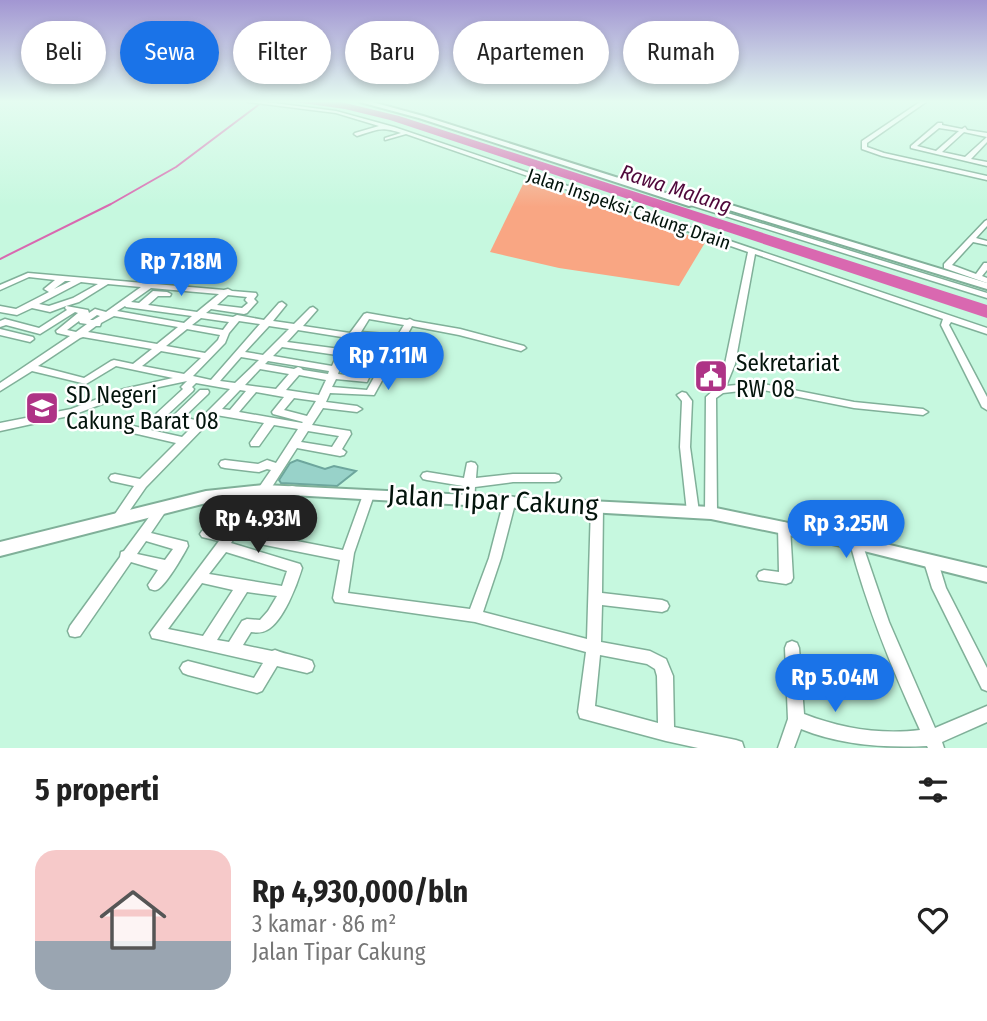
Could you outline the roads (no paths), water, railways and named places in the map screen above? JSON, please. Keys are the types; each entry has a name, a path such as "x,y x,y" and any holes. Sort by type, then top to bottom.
{"street":[{"path":"387,139 393,137"},
{"name":"Jalan Inspeksi Cakung Drain","path":"416,137 987,331"},
{"name":"Jalan Inspeksi Cakung Drain","path":"483,137 692,204"},
{"path":"873,137 864,142 864,148 986,177"},
{"path":"924,137 913,146 987,164"},
{"path":"937,153 956,137"},
{"path":"966,159 987,137"},
{"path":"692,204 701,199 711,206 749,218 987,283"},
{"name":"Jalan Inspeksi Cakung Drain","path":"749,218 987,296"},
{"path":"987,222 947,266 987,283"},
{"path":"972,239 987,243"},
{"path":"711,513 711,397 720,390 730,364 752,251"},
{"path":"977,278 987,265"},
{"path":"0,288 25,275 224,294 253,302 244,312 209,306"},
{"path":"52,291 48,289 63,278"},
{"path":"0,309 16,312 80,280"},
{"path":"30,305 47,309 76,300 105,283"},
{"path":"0,388 149,286"},
{"path":"141,306 156,293 193,292"},
{"path":"134,368 224,294"},
{"path":"126,304 353,335 399,338"},
{"path":"57,305 85,312 60,331 208,356"},
{"path":"213,383 282,305"},
{"path":"0,324 5,322 40,331 46,324 74,309"},
{"path":"117,520 142,484 313,310"},
{"path":"97,324 83,321 95,312 225,333"},
{"path":"307,666 157,633 279,469 324,398 342,353 367,316 410,322 521,348"},
{"path":"948,318 946,328 987,407"},
{"path":"161,415 189,389 186,387 190,378 222,341 234,320"},
{"path":"324,398 370,393 410,322"},
{"path":"0,332 30,339"},
{"path":"281,344 388,359"},
{"path":"240,354 267,358 299,368"},
{"path":"259,366 334,372 364,380 374,358"},
{"path":"29,367 84,381 111,364 238,387 324,398 357,409"},
{"path":"279,392 299,368"},
{"path":"0,427 73,412 128,391 190,378"},
{"path":"720,390 758,386 854,405 923,412"},
{"path":"232,414 254,388"},
{"path":"200,425 176,419 204,392"},
{"path":"292,394 277,412 346,434 338,452 294,443"},
{"path":"682,395 687,401 685,447 693,512"},
{"path":"215,411 272,420 309,422"},
{"path":"255,443 272,420"},
{"path":"124,428 183,441"},
{"path":"225,464 259,468 267,464 279,469"},
{"path":"468,501 471,466"},
{"path":"427,476 469,483 513,478 555,478"},
{"path":"115,478 142,484"},
{"name":"Jalan Tipar Cakung","path":"1,552 206,497 261,490 292,490 711,513 856,543 987,575"},
{"path":"292,490 265,531 265,540 347,556"},
{"path":"368,495 347,556 340,598 475,617 650,658 661,664 665,676 666,733"},
{"path":"475,617 495,558 510,500"},
{"path":"597,506 594,647 586,712 736,748"},
{"path":"75,631 162,508"},
{"path":"764,576 786,578 784,527"},
{"path":"206,534 293,566 294,572 286,592 267,622 261,627 247,625 233,649"},
{"path":"142,535 182,546 155,585"},
{"path":"856,543 894,659 933,742"},
{"path":"126,556 169,568"},
{"path":"931,562 939,588 987,684"},
{"path":"200,577 237,587 244,585 286,592"},
{"path":"207,643 244,585"},
{"path":"596,598 662,606"},
{"path":"786,748 796,719 792,648"},
{"path":"188,668 257,686 275,657"},
{"path":"796,719 847,736 933,742 987,714"}],"waterway":[{"path":"0,259 111,204 176,167 216,137"}],"place":[{"name":"Sekretariat RW 08","path":"711,376"},
{"name":"SD Negeri Cakung Barat 08","path":"42,408"}],"water label":[{"name":"Rawa Malang","path":"676,189"}]}
